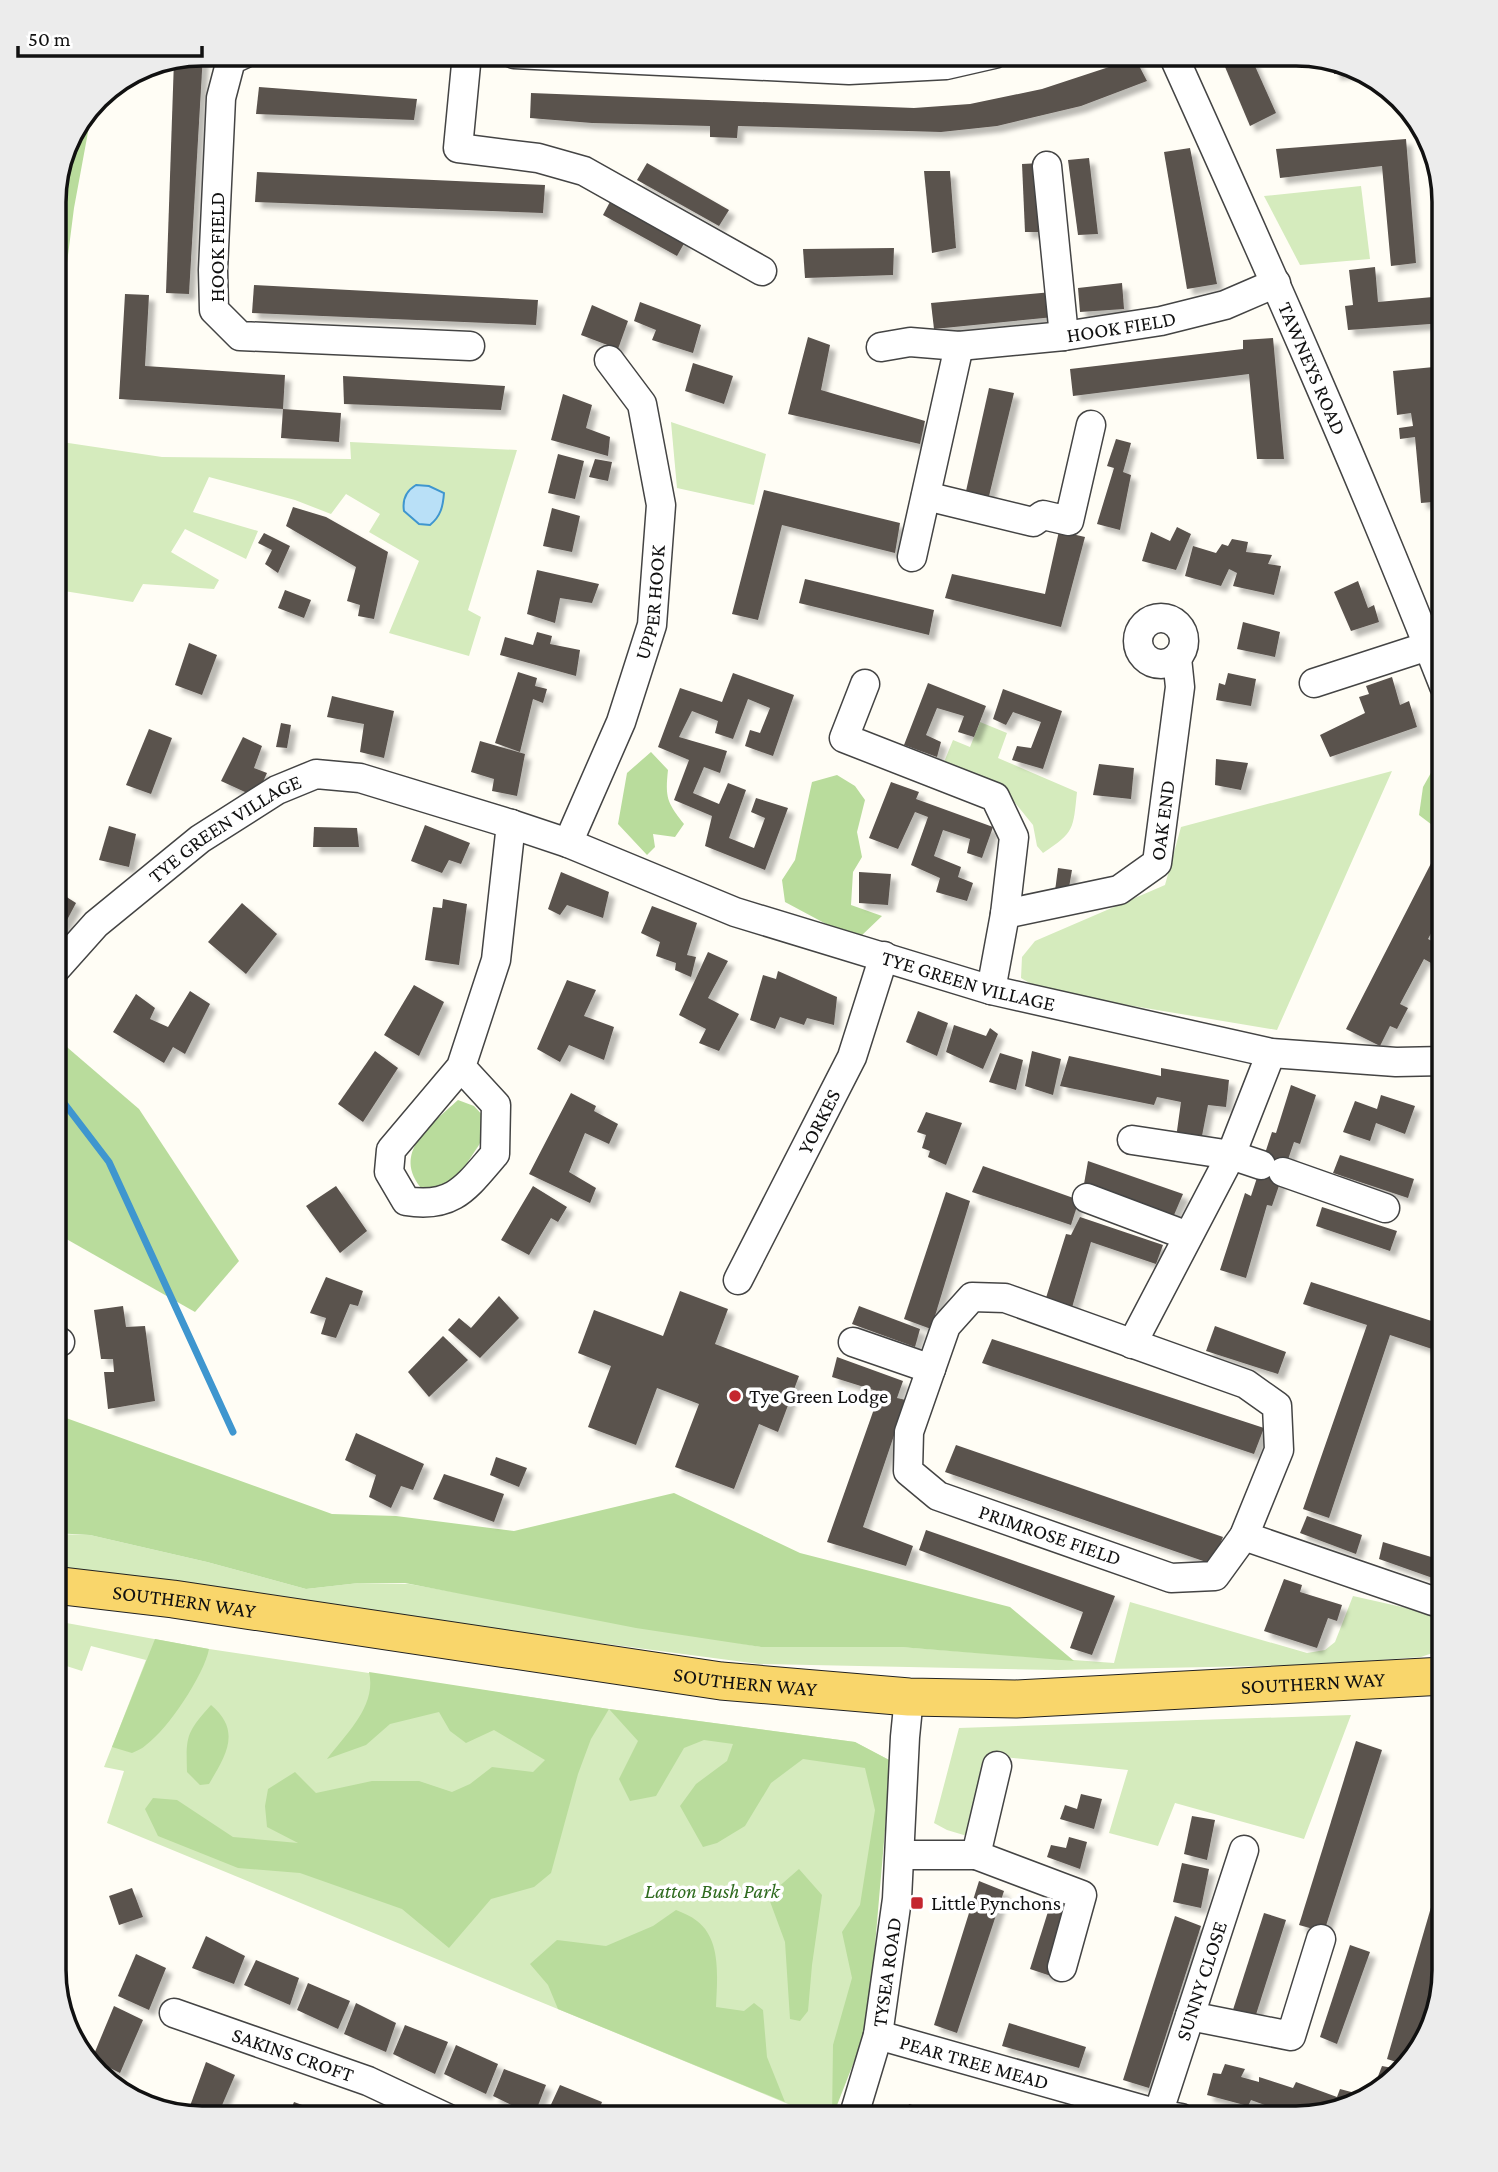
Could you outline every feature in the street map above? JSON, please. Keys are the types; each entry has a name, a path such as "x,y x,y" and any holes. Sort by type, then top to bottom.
{"main road":[{"name":"SOUTHERN WAY","path":"66,1586 173,1599 721,1681 909,1697 1016,1699 1432,1677"}],"street":[{"name":"HOOK FIELD","path":"229,67 221,98 213,270 214,310 240,336 470,346"},
{"path":"466,67 458,148 538,158 584,171 762,271"},
{"name":"TAWNEYS ROAD","path":"1178,67 1276,283 1379,523 1432,656"},
{"path":"1047,166 1064,337"},
{"name":"HOOK FIELD","path":"881,346 910,342 959,346 1064,337 1161,321 1225,305 1276,283"},
{"path":"912,557 959,346"},
{"name":"UPPER HOOK","path":"568,843 621,722 652,625 661,505 642,404 610,360"},
{"path":"926,496 1033,522 1044,515 1069,521 1091,425"},
{"path":"1314,683 1428,646"},
{"name":"OAK END","path":"1005,914 1119,890 1157,863 1180,687 1177,659"},
{"path":"865,684 845,738 995,797 1014,837 1005,914 991,990"},
{"name":"TYE GREEN VILLAGE","path":"67,957 96,924 200,839 277,790 316,774 360,778 511,824 568,843 734,912 991,990 1271,1053 1375,1061 1432,1061"},
{"path":"461,1066 496,1105 495,1154 460,1194 427,1205 406,1201 389,1172 391,1150 461,1066 496,960 511,824"},
{"name":"YORKES","path":"738,1280 852,1057 884,956"},
{"path":"1132,1344 1231,1154 1271,1053"},
{"path":"1132,1140 1231,1154 1385,1208"},
{"path":"1087,1198 1188,1236"},
{"name":"PRIMROSE FIELD","path":"972,1297 1005,1298 1246,1384 1277,1406 1279,1450 1244,1536 1215,1576 1171,1578 938,1496 908,1471 909,1432 931,1369 946,1326 972,1297"},
{"path":"853,1342 931,1369"},
{"path":"1244,1536 1432,1601"},
{"name":"TYSEA ROAD","path":"857,2106 877,2035 897,1899 909,1697"},
{"path":"976,1855 997,1766"},
{"name":"SUNNY CLOSE","path":"1171,2106 1190,2016 1244,1850"},
{"path":"900,1855 976,1855 1082,1895 1062,1967"},
{"path":"1190,2016 1291,2036 1321,1939"},
{"name":"SAKINS CROFT","path":"174,2013 368,2081 420,2105"},
{"name":"PEAR TREE MEAD","path":"877,2035 1098,2106"}],"green space":[{"path":"88,129 67,263 68,185 77,151"},
{"path":"1361,186 1370,259 1300,265 1264,196"},
{"path":"671,422 766,454 754,505 677,488"},
{"path":"350,442 517,450 468,610 481,617 469,656 389,633 419,561 369,532 380,514 346,494 331,514 295,500 209,477 193,512 258,531 246,559 185,529 171,552 219,580 214,589 143,584 133,602 67,591 67,443 162,457 351,459"},
{"path":"980,722 1007,733 998,758 1077,792 1073,822 1067,834 1043,853 1037,846 1033,825 1007,793 942,767 953,740 970,747"},
{"path":"651,752 668,770 668,799 684,824 675,837 653,834 655,847 647,855 618,824 627,773"},
{"path":"1392,771 1277,1030 1043,991 1021,978 1022,957 1035,941 1165,885 1181,827"},
{"path":"1432,771 1432,825 1419,815 1423,787"},
{"path":"837,775 855,786 865,800 857,832 862,857 853,872 851,905 882,916 860,937 828,925 785,902 782,880 795,860 812,782"},
{"path":"67,1047 139,1109 239,1261 195,1312 66,1239"},
{"path":"458,1100 474,1106 485,1118 485,1132 453,1184 423,1190 414,1177 412,1152 426,1130"},
{"path":"66,1418 332,1514 396,1516 514,1531 674,1493 800,1553 1010,1607 1074,1661 900,1647 761,1647 636,1628 405,1583 359,1583 306,1589 207,1562 90,1535 66,1534"},
{"path":"66,1534 90,1535 207,1562 306,1589 359,1583 409,1584 761,1647 900,1647 1114,1663 1130,1602 1307,1653 1325,1650 1335,1642 1353,1596 1432,1614 1432,1653 1421,1657 1311,1665 1057,1670 759,1664 66,1573"},
{"name":"Latton Bush Park","path":"66,1623 209,1649 609,1709 855,1742 891,1761 834,2106 792,2106 107,1823 124,1771 104,1767 146,1660 91,1646 82,1671 66,1666"},
{"path":"155,1639 209,1649 193,1687 174,1714 155,1737 143,1748 132,1753 112,1747"},
{"path":"369,1672 609,1709 591,1739 578,1774 551,1873 534,1887 491,1899 449,1948 402,1909 300,1873 238,1868 158,1836 145,1809 153,1798 177,1800 233,1837 298,1843 267,1827 265,1806 268,1789 295,1772 316,1793 372,1781 419,1781 452,1792 470,1784 492,1767 533,1772 545,1760 494,1730 466,1743 450,1731 439,1712 390,1724 366,1745 327,1759 364,1708 370,1684"},
{"path":"211,1705 226,1724 228,1743 209,1784 200,1785 187,1772 188,1742 192,1729"},
{"path":"609,1709 855,1742 891,1761 868,2026 837,2106 832,2106 833,2045 852,1978 842,1932 860,1905 875,1810 865,1768 803,1759 771,1783 745,1826 717,1843 703,1847 680,1806 696,1784 727,1761 733,1744 704,1740 684,1748 656,1796 630,1801 619,1779 638,1741"},
{"path":"1351,1715 1304,1839 1175,1803 1158,1846 1109,1833 1128,1770 1004,1757 967,1836 934,1823 959,1728"},
{"path":"799,1869 822,1895 808,2011 800,2021 790,2019 785,1942 768,1896"},
{"path":"676,1910 697,1921 711,1939 716,1961 716,2007 744,2011 754,2003 763,2010 767,2057 785,2102 558,2009 548,1985 530,1964 557,1940 606,1946 653,1926"}],"water":[{"path":"416,485 429,486 444,493 441,510 430,525 419,524 404,511 406,496"}],"building":[{"path":"202,67 189,294 166,293 174,70"},
{"path":"1109,67 1140,67 1147,81 1081,106 997,126 941,132 738,126 737,138 710,137 710,126 592,123 530,118 531,93 914,108 970,104 1042,89"},
{"path":"1225,67 1255,67 1276,113 1250,126"},
{"path":"259,87 417,99 414,120 256,114"},
{"path":"1406,139 1416,263 1391,266 1382,166 1280,178 1276,149"},
{"path":"1190,148 1217,284 1187,289 1164,152"},
{"path":"1089,158 1098,234 1078,235 1068,160"},
{"path":"647,163 729,210 719,226 637,180"},
{"path":"1041,163 1045,232 1025,232 1022,164"},
{"path":"924,171 950,171 956,248 932,253"},
{"path":"257,172 545,185 543,213 255,202"},
{"path":"612,198 686,240 677,256 603,215"},
{"path":"894,248 893,275 805,278 803,249"},
{"path":"1375,267 1378,302 1432,297 1432,324 1348,330 1345,306 1353,305 1349,270"},
{"path":"1122,283 1124,309 1080,312 1078,288"},
{"path":"254,285 538,300 536,325 252,313"},
{"path":"1063,291 1064,316 934,329 931,303"},
{"path":"125,294 149,295 145,366 285,375 283,409 119,399"},
{"path":"640,302 701,325 693,353 652,340 656,330 634,321"},
{"path":"592,305 628,321 618,349 581,335"},
{"path":"808,337 830,345 821,390 925,421 920,444 788,414"},
{"path":"1273,338 1284,459 1257,459 1249,374 1073,396 1070,369 1243,349 1243,340"},
{"path":"693,363 733,376 724,404 685,391"},
{"path":"1432,367 1432,502 1421,503 1415,437 1400,439 1399,428 1413,426 1411,413 1397,415 1393,371"},
{"path":"343,376 505,386 501,410 344,404"},
{"path":"989,388 1014,393 989,496 966,491"},
{"path":"563,394 592,405 586,428 610,437 608,456 551,440"},
{"path":"283,409 341,413 339,442 281,438"},
{"path":"1116,439 1131,443 1123,472 1131,475 1120,530 1097,524 1114,468 1107,466"},
{"path":"558,454 584,461 575,499 548,493"},
{"path":"595,459 612,462 608,481 589,477"},
{"path":"764,490 900,523 895,553 782,525 758,620 732,614"},
{"path":"293,507 326,517 388,552 374,619 358,616 360,605 347,601 356,567 286,526"},
{"path":"552,508 580,516 572,552 543,546"},
{"path":"1177,527 1191,534 1176,570 1142,561 1151,532 1170,541"},
{"path":"1059,531 1085,537 1061,627 945,598 952,574 1045,594"},
{"path":"264,533 290,546 278,573 265,564 272,550 258,543"},
{"path":"1232,539 1248,542 1246,552 1272,555 1268,564 1281,566 1274,595 1233,586 1237,573 1229,569 1221,586 1185,576 1193,546 1216,553 1222,544 1228,546"},
{"path":"537,570 599,584 592,603 560,598 555,623 527,614"},
{"path":"805,579 934,610 929,635 799,603"},
{"path":"1358,581 1368,608 1374,605 1379,622 1351,631 1334,592"},
{"path":"285,590 311,600 304,618 278,608"},
{"path":"1243,622 1280,632 1275,657 1237,649"},
{"path":"537,632 552,636 550,644 580,650 576,676 500,655 505,637 533,645"},
{"path":"189,643 217,655 202,695 175,685"},
{"path":"518,672 537,678 535,686 547,689 543,703 533,699 520,752 495,743"},
{"path":"733,673 794,695 773,756 745,746 750,730 760,733 770,708 748,699 733,739 715,733 718,721 692,711 679,737 727,751 720,773 704,767 693,793 719,804 728,783 746,790 729,838 754,848 765,818 751,812 756,798 788,808 765,870 705,846 712,816 674,800 689,760 658,747 680,688 722,702"},
{"path":"1228,673 1256,679 1251,706 1216,700 1219,683 1225,685"},
{"path":"1392,677 1400,705 1409,701 1417,727 1330,757 1320,735 1365,713 1359,697 1369,694 1366,686"},
{"path":"928,683 986,706 974,737 958,732 964,716 937,708 926,735 941,742 937,757 904,745"},
{"path":"1003,689 1062,711 1043,769 1012,760 1017,746 1031,748 1041,722 1013,712 1006,725 993,719"},
{"path":"332,696 394,711 384,758 360,752 364,724 327,717"},
{"path":"281,723 291,725 287,748 276,747"},
{"path":"149,729 172,738 151,794 126,785"},
{"path":"243,737 262,746 254,768 267,773 256,797 221,781"},
{"path":"480,741 525,754 517,796 492,791 494,779 471,772"},
{"path":"1216,759 1248,763 1241,790 1215,785"},
{"path":"1099,764 1134,768 1131,799 1093,795"},
{"path":"891,782 919,792 916,799 993,827 982,858 967,853 970,839 943,830 934,856 961,867 958,877 973,883 967,901 936,892 940,878 911,865 928,817 915,812 898,849 869,838"},
{"path":"425,825 470,843 461,864 449,860 442,873 411,861"},
{"path":"109,826 136,834 129,867 99,860"},
{"path":"314,827 357,828 359,847 313,847"},
{"path":"1432,861 1432,932 1428,939 1432,941 1432,961 1431,963 1424,959 1400,1004 1408,1008 1397,1029 1390,1026 1380,1046 1346,1029"},
{"path":"1058,868 1072,870 1068,893 1055,891"},
{"path":"561,872 609,892 603,918 567,905 560,915 548,909"},
{"path":"859,872 891,874 888,905 859,903"},
{"path":"67,897 76,903 67,921"},
{"path":"443,899 467,904 459,965 425,960 433,907 442,908"},
{"path":"242,903 277,934 246,974 208,942"},
{"path":"652,906 697,923 687,955 696,957 691,977 675,970 676,963 656,956 660,942 641,933"},
{"path":"708,952 728,961 708,998 739,1014 719,1051 699,1043 706,1029 679,1015"},
{"path":"778,971 837,997 834,1025 807,1018 804,1025 780,1017 775,1029 750,1020 763,975 776,979"},
{"path":"567,980 596,990 584,1016 614,1027 604,1060 569,1045 560,1062 537,1049"},
{"path":"414,985 444,1002 419,1056 384,1035"},
{"path":"190,991 210,1004 185,1054 173,1047 164,1063 113,1032 136,994 155,1008 150,1019 168,1027"},
{"path":"918,1011 948,1023 937,1056 906,1042"},
{"path":"954,1025 986,1036 990,1028 998,1034 983,1069 946,1052"},
{"path":"375,1051 398,1068 363,1122 338,1104"},
{"path":"1032,1051 1061,1059 1053,1095 1025,1086"},
{"path":"1000,1053 1023,1060 1016,1090 989,1082"},
{"path":"1069,1056 1161,1076 1161,1068 1229,1080 1226,1107 1208,1105 1201,1141 1176,1138 1181,1102 1157,1097 1154,1105 1060,1086"},
{"path":"1291,1085 1316,1095 1300,1144 1294,1142 1272,1206 1267,1205 1246,1278 1220,1270 1245,1193 1251,1196 1272,1132 1276,1133"},
{"path":"571,1093 596,1106 594,1111 618,1124 609,1144 585,1133 569,1172 596,1188 590,1203 529,1174"},
{"path":"1381,1095 1415,1106 1405,1134 1376,1123 1370,1141 1343,1132 1355,1101 1377,1109"},
{"path":"926,1112 962,1123 946,1165 928,1157 930,1151 922,1148 926,1135 917,1132"},
{"path":"1340,1155 1414,1179 1408,1198 1333,1173"},
{"path":"1088,1161 1183,1194 1174,1215 1084,1184"},
{"path":"983,1166 1079,1200 1071,1225 972,1192"},
{"path":"336,1186 367,1231 340,1253 306,1206"},
{"path":"533,1186 567,1207 558,1222 551,1218 529,1255 501,1240"},
{"path":"946,1192 970,1201 931,1329 904,1319"},
{"path":"1322,1207 1397,1231 1390,1251 1316,1226"},
{"path":"1080,1217 1163,1245 1156,1264 1091,1242 1071,1311 1045,1301 1066,1234 1071,1235"},
{"path":"326,1277 363,1291 358,1306 350,1304 336,1338 321,1334 326,1318 310,1313"},
{"path":"1311,1282 1432,1321 1432,1349 1390,1335 1329,1518 1303,1509 1367,1325 1303,1304"},
{"name":"Tye Green Lodge","path":"680,1291 728,1309 715,1344 799,1376 778,1432 759,1424 734,1489 675,1467 699,1404 657,1388 636,1445 588,1427 611,1366 578,1353 594,1310 663,1336"},
{"path":"499,1296 519,1318 480,1358 448,1330 459,1318 471,1328"},
{"path":"123,1306 126,1327 145,1326 155,1401 108,1409 104,1372 114,1372 113,1359 101,1359 94,1310"},
{"path":"859,1306 920,1329 915,1347 852,1324"},
{"path":"1215,1326 1286,1352 1278,1374 1206,1351"},
{"path":"443,1336 468,1360 429,1397 408,1372"},
{"path":"992,1339 1264,1428 1254,1454 982,1363"},
{"path":"837,1357 903,1381 897,1398 906,1400 863,1527 913,1546 906,1566 827,1542 880,1392 832,1377"},
{"path":"356,1433 424,1464 413,1490 401,1486 391,1508 369,1497 376,1475 345,1460"},
{"path":"956,1445 1223,1537 1212,1564 945,1472"},
{"path":"496,1457 527,1468 519,1487 490,1475"},
{"path":"444,1474 504,1494 494,1522 433,1499"},
{"path":"1307,1516 1362,1535 1356,1554 1300,1533"},
{"path":"926,1530 1115,1596 1092,1655 1070,1648 1083,1612 919,1550"},
{"path":"1383,1542 1432,1557 1432,1578 1379,1559"},
{"path":"1284,1579 1302,1585 1300,1592 1342,1605 1337,1621 1328,1618 1317,1648 1264,1631"},
{"path":"1356,1741 1382,1750 1324,1932 1299,1925"},
{"path":"1081,1794 1102,1799 1094,1829 1060,1819 1065,1805 1077,1809"},
{"path":"1192,1816 1215,1820 1207,1860 1184,1854"},
{"path":"1069,1837 1087,1842 1080,1869 1047,1857 1051,1845 1066,1848"},
{"path":"1182,1863 1209,1869 1201,1908 1173,1902"},
{"path":"979,1881 1004,1891 957,2033 934,2025"},
{"path":"132,1888 143,1917 119,1925 109,1896"},
{"path":"1051,1902 1070,1908 1051,1976 1030,1969"},
{"path":"1432,1904 1432,1969 1427,2004 1413,2037 1403,2052 1395,2062 1387,2059"},
{"path":"1264,1913 1286,1920 1253,2024 1231,2016"},
{"path":"1175,1916 1201,1926 1149,2088 1123,2080"},
{"path":"206,1936 245,1956 234,1984 192,1968"},
{"path":"1350,1945 1370,1952 1337,2044 1320,2037"},
{"path":"136,1954 166,1968 149,2010 118,1996"},
{"path":"256,1960 299,1978 290,2005 244,1985"},
{"path":"308,1983 350,2001 338,2029 297,2010"},
{"path":"356,2003 396,2023 386,2052 344,2034"},
{"path":"114,2006 143,2020 120,2073 108,2067 95,2052"},
{"path":"1009,2023 1086,2047 1079,2068 1002,2046"},
{"path":"405,2025 448,2042 435,2074 393,2054"},
{"path":"456,2045 498,2064 486,2094 444,2074"},
{"path":"206,2062 235,2075 222,2105 191,2105"},
{"path":"1225,2064 1245,2069 1241,2077 1259,2082 1259,2077 1293,2088 1296,2082 1337,2097 1340,2089 1352,2092 1330,2101 1295,2106 1268,2106 1251,2100 1248,2106 1207,2095 1213,2073 1221,2074"},
{"path":"1382,2066 1390,2068 1378,2077"},
{"path":"504,2069 546,2085 538,2105 512,2105 493,2096"},
{"path":"560,2085 602,2102 601,2105 551,2105"}],"waterway":[{"path":"66,1106 109,1162 233,1432"}],"place":[{"name":"Tye Green Lodge","path":"735,1396"},
{"name":"Little Pynchons","path":"917,1903"}]}
